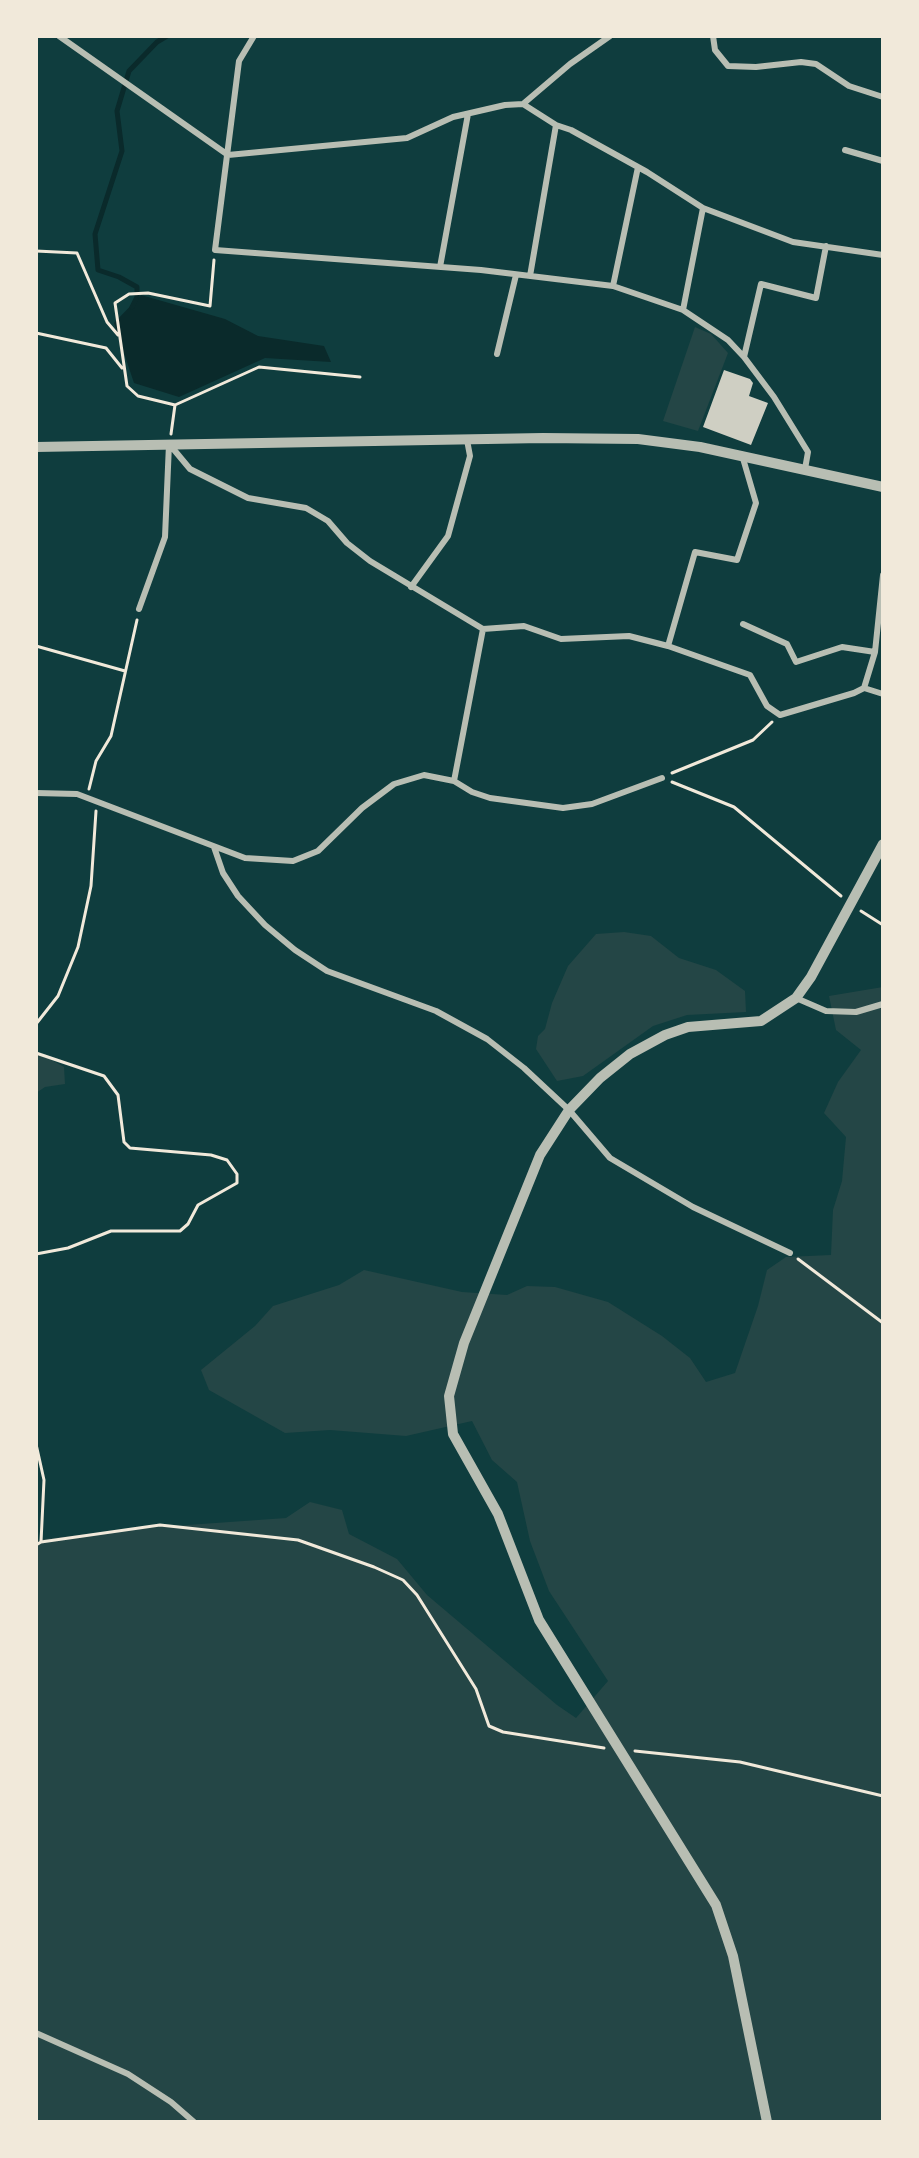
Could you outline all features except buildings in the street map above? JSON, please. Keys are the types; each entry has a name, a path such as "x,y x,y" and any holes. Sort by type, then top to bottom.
{"street":[{"path":"58,36 228,155 407,138 453,117 505,105 523,104 556,125 571,130 638,167 703,208 793,242 883,255"},
{"path":"254,36 239,61 215,250 440,267 613,286 682,310 728,340 744,357 774,397 808,452 805,470"},
{"path":"523,104 570,64 610,36"},
{"path":"712,36 715,50 728,66 756,67 801,62 816,64 849,86 883,97"},
{"path":"440,267 468,114"},
{"path":"530,276 556,125"},
{"path":"845,150 883,161"},
{"path":"613,286 638,167"},
{"path":"682,310 703,208"},
{"path":"744,357 761,284 816,298 826,246"},
{"path":"497,354 516,275"},
{"path":"36,447 638,439 742,455 883,487"},
{"path":"411,587 448,536 470,456 467,440"},
{"path":"169,444 190,469 248,498 306,508 328,521 347,543 362,555 483,629 524,626 561,639 629,636 668,646 750,675 767,706 780,715 864,688 883,694"},
{"path":"139,609 165,537 169,444"},
{"path":"668,646 696,552 737,560 756,503 742,455"},
{"path":"864,688 875,652 883,574"},
{"path":"743,624 787,644 796,662 843,647 875,652"},
{"path":"454,781 483,629"},
{"path":"36,793 77,794 245,858 293,861 306,858 318,851 362,808 394,784 424,775 454,781 472,792 490,798 563,808 592,804 662,778"},
{"path":"767,2122 726,1930 716,1905 539,1620 498,1514 453,1434 449,1396 464,1343 540,1155 569,1110 600,1078 630,1054 665,1035 688,1027 761,1021 796,998 811,977 883,843"},
{"path":"214,847 223,873 238,896 265,925 295,950 327,971 436,1011 487,1039 524,1068 569,1110 610,1158 693,1207 790,1253"},
{"path":"796,998 826,1011 856,1012 883,1004"},
{"path":"36,2033 129,2074 171,2102 194,2122"}],"path":[{"path":"215,250 210,306 148,293 129,294 115,303 127,386 138,396 175,405 259,367 360,377"},
{"path":"36,251 77,253 107,322 119,336"},
{"path":"36,333 106,348 123,369"},
{"path":"169,444 175,405"},
{"path":"86,799 96,761 111,736 139,609"},
{"path":"36,646 125,671"},
{"path":"662,778 753,741 780,715"},
{"path":"662,778 734,807 851,903 883,925"},
{"path":"36,1024 58,996 78,947 91,886 97,803"},
{"path":"36,1053 104,1076 118,1095 124,1142 130,1148 210,1155 227,1160 237,1174 237,1183 198,1205 188,1224 180,1231 111,1231 68,1248 36,1254"},
{"path":"790,1253 883,1323"},
{"path":"36,1444 44,1480 41,1542"},
{"path":"36,1545 41,1542 160,1525 298,1540 404,1580 417,1595 476,1689 489,1726 503,1732 619,1750 740,1762 883,1796"}],"shaded area":[{"path":"141,295 225,319 258,336 324,346 331,362 265,358 179,397 134,383 114,323"},
{"path":"695,327 711,334 728,353 698,431 663,421"},
{"path":"624,932 651,936 679,958 716,970 745,991 746,1012 687,1015 653,1026 583,1076 557,1081 536,1049 538,1036 545,1029 552,1003 568,966 596,934"},
{"path":"883,987 883,2122 36,2122 36,1540 131,1529 286,1518 310,1502 342,1510 349,1534 397,1559 427,1595 557,1705 576,1718 608,1681 549,1591 530,1541 517,1482 492,1460 472,1421 406,1436 330,1430 285,1433 209,1390 201,1370 255,1326 273,1306 339,1285 364,1270 462,1292 507,1295 527,1286 555,1287 608,1302 662,1336 690,1358 706,1382 735,1373 758,1306 767,1270 786,1257 831,1255 833,1210 842,1181 846,1137 824,1113 838,1082 861,1050 836,1030 829,996"},
{"path":"36,1051 64,1067 65,1084 45,1087 36,1093"}],"waterway":[{"path":"132,307 137,297 137,287 119,277 98,270 95,234 122,151 117,111 129,71 157,42 167,36"}]}
